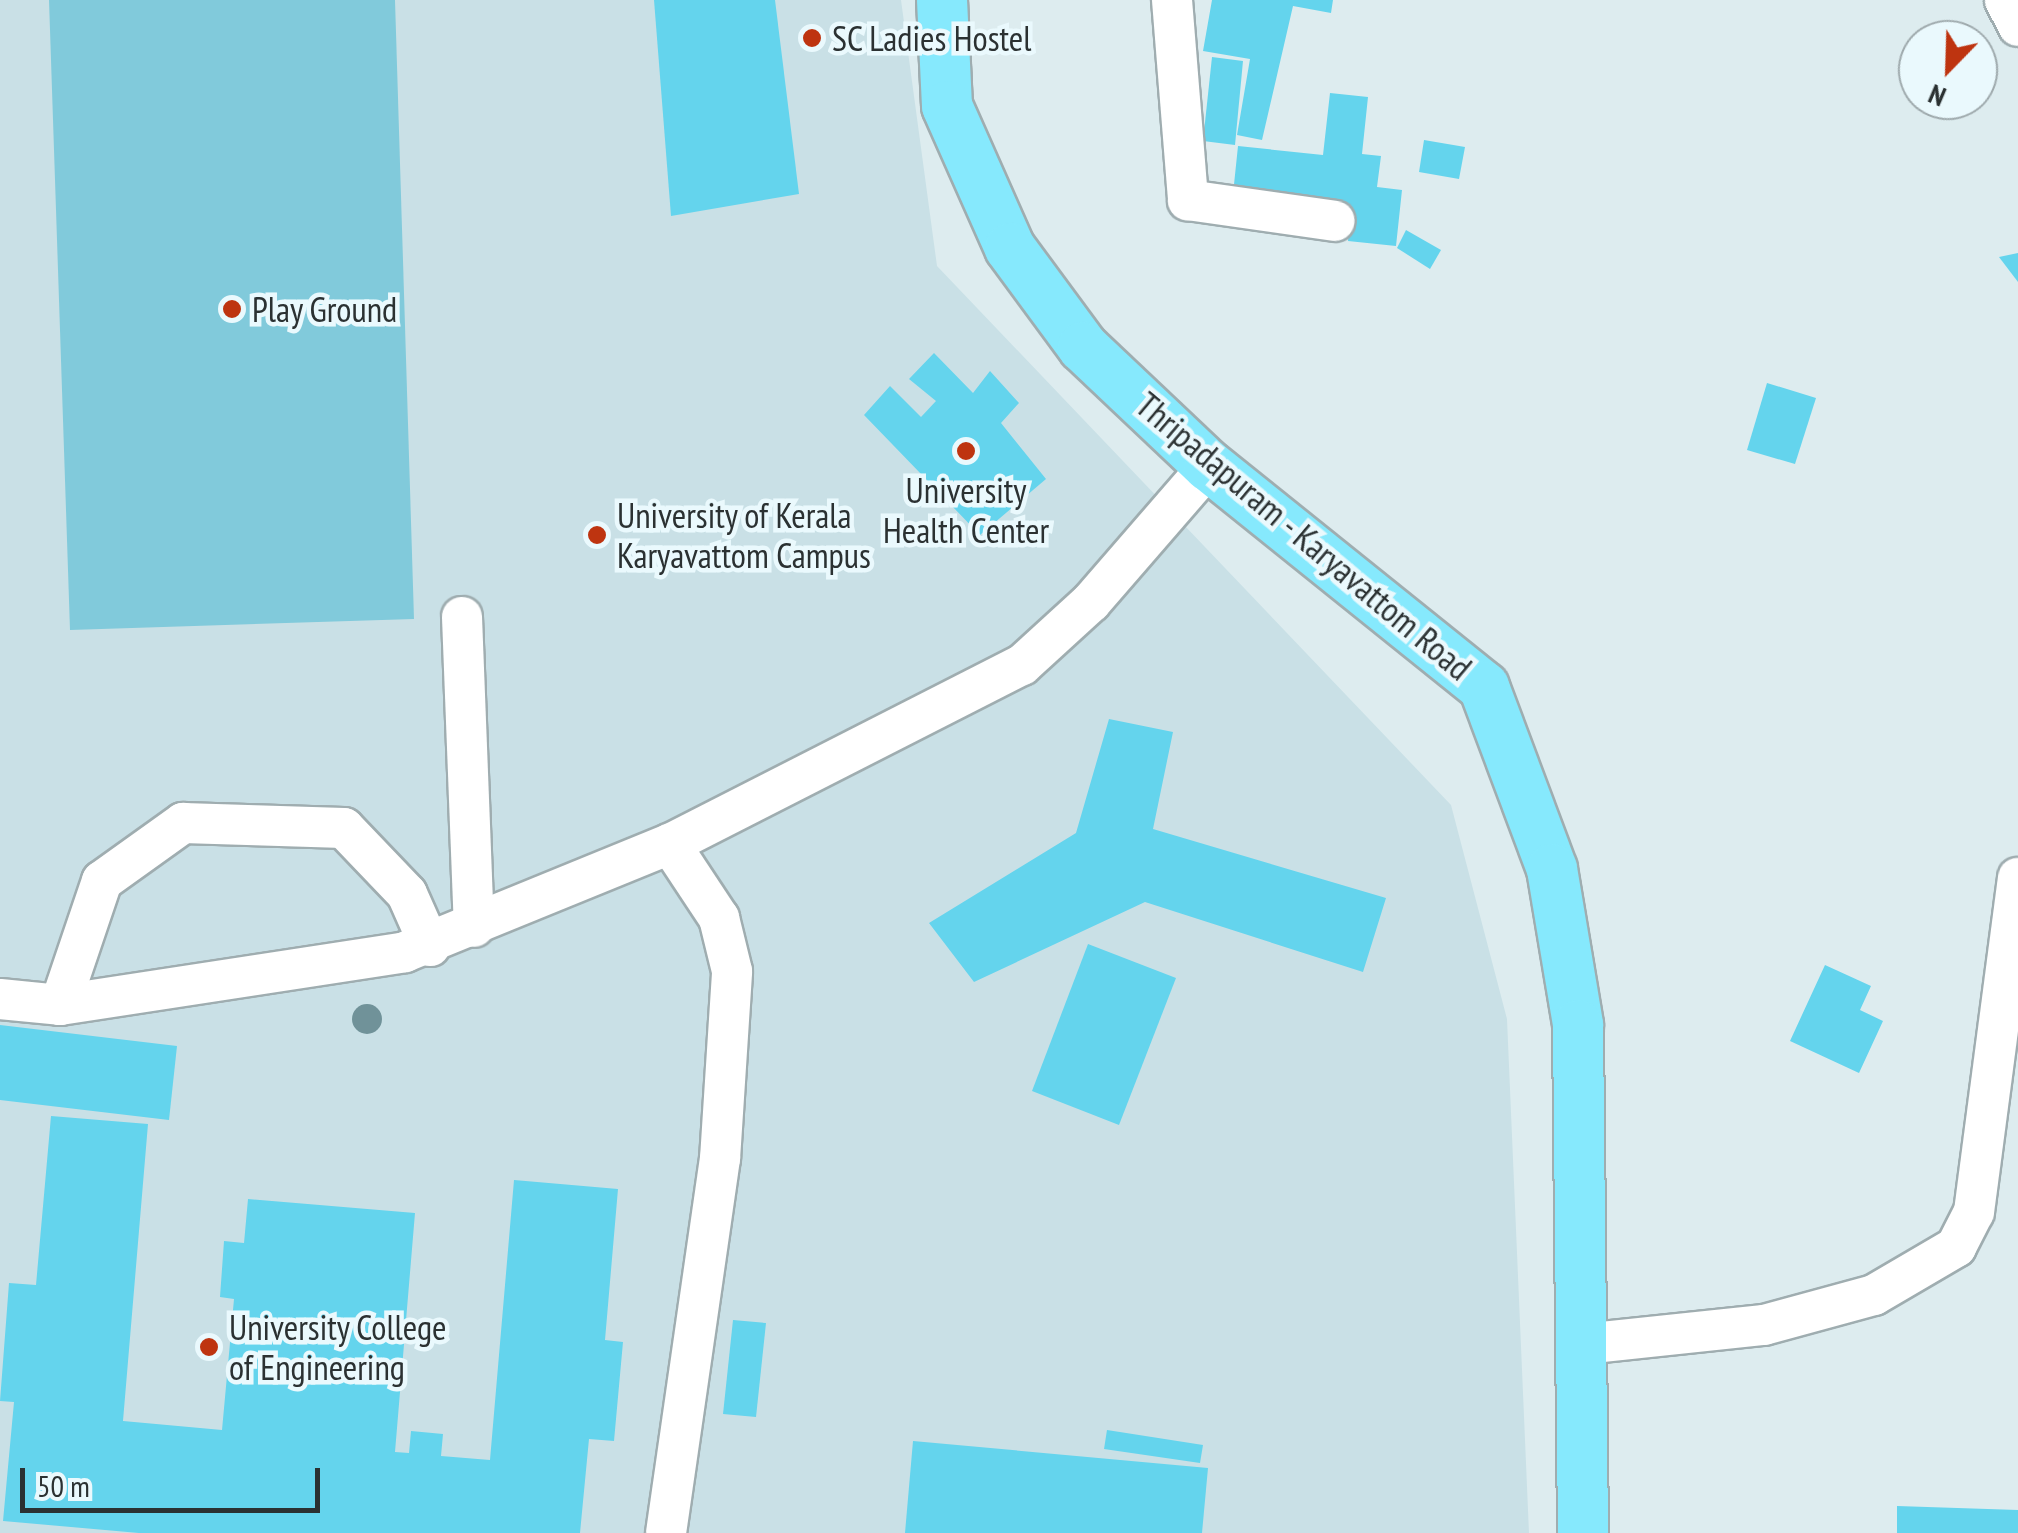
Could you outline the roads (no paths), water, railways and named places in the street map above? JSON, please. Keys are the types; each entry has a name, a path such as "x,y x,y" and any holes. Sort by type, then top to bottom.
{"main road":[{"name":"Thripadapuram - Karyavattom Road","path":"942,0 947,106 1010,248 1083,347 1209,466 1484,687 1552,869 1578,1025 1583,1533"}],"street":[{"path":"1172,0 1188,200 1335,221"},
{"path":"2005,0 2018,26"},
{"path":"0,999 60,1005 430,946 670,844 1022,665 1091,602 1209,466"},
{"path":"462,617 474,927"},
{"path":"60,1005 102,881 183,822 344,828 407,894 430,946"},
{"path":"666,1533 720,1159 732,972 718,918 670,844"},
{"path":"1583,1344 1764,1324 1874,1295 1956,1247 1974,1212 2018,878"}],"place":[{"name":"SC Ladies Hostel","path":"812,38"},
{"name":"Play Ground","path":"232,309"},
{"name":"University Health Center","path":"966,451"},
{"name":"University of Kerala Karyavattom Campus","path":"597,535"},
{"name":"University College of Engineering","path":"209,1347"}]}
